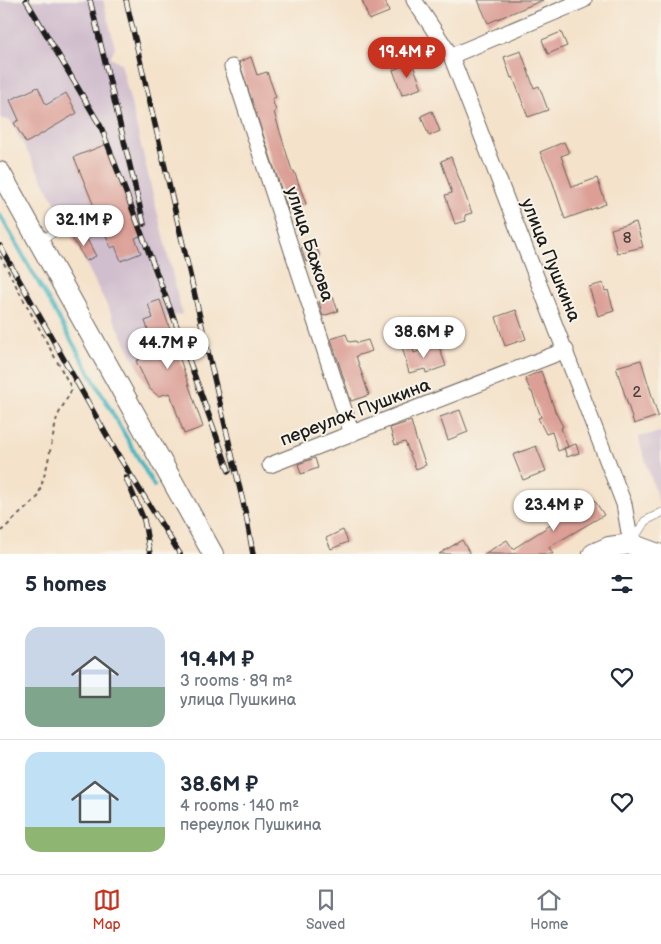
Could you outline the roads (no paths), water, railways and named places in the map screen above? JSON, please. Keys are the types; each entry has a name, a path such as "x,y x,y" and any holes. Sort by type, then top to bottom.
{"main road":[{"path":"0,172 213,554"},
{"path":"594,554 609,547 630,544 658,554"}],"street":[{"name":"улица Пушкина","path":"414,0 451,56 624,504 630,544"},
{"path":"451,56 578,1"},
{"name":"улица Бажова","path":"232,67 352,434"},
{"name":"переулок Пушкина","path":"270,465 566,350"}],"lane":[{"path":"38,242 67,225"},
{"path":"630,544 645,521 661,513"}],"waterway":[{"path":"0,215 154,486"}],"railway":[{"path":"26,0 101,127 173,316 229,471"},
{"path":"90,0 144,224"},
{"path":"126,0 246,515 253,554"},
{"path":"0,246 115,450 180,554"},
{"path":"126,478 144,520 150,554"}]}
